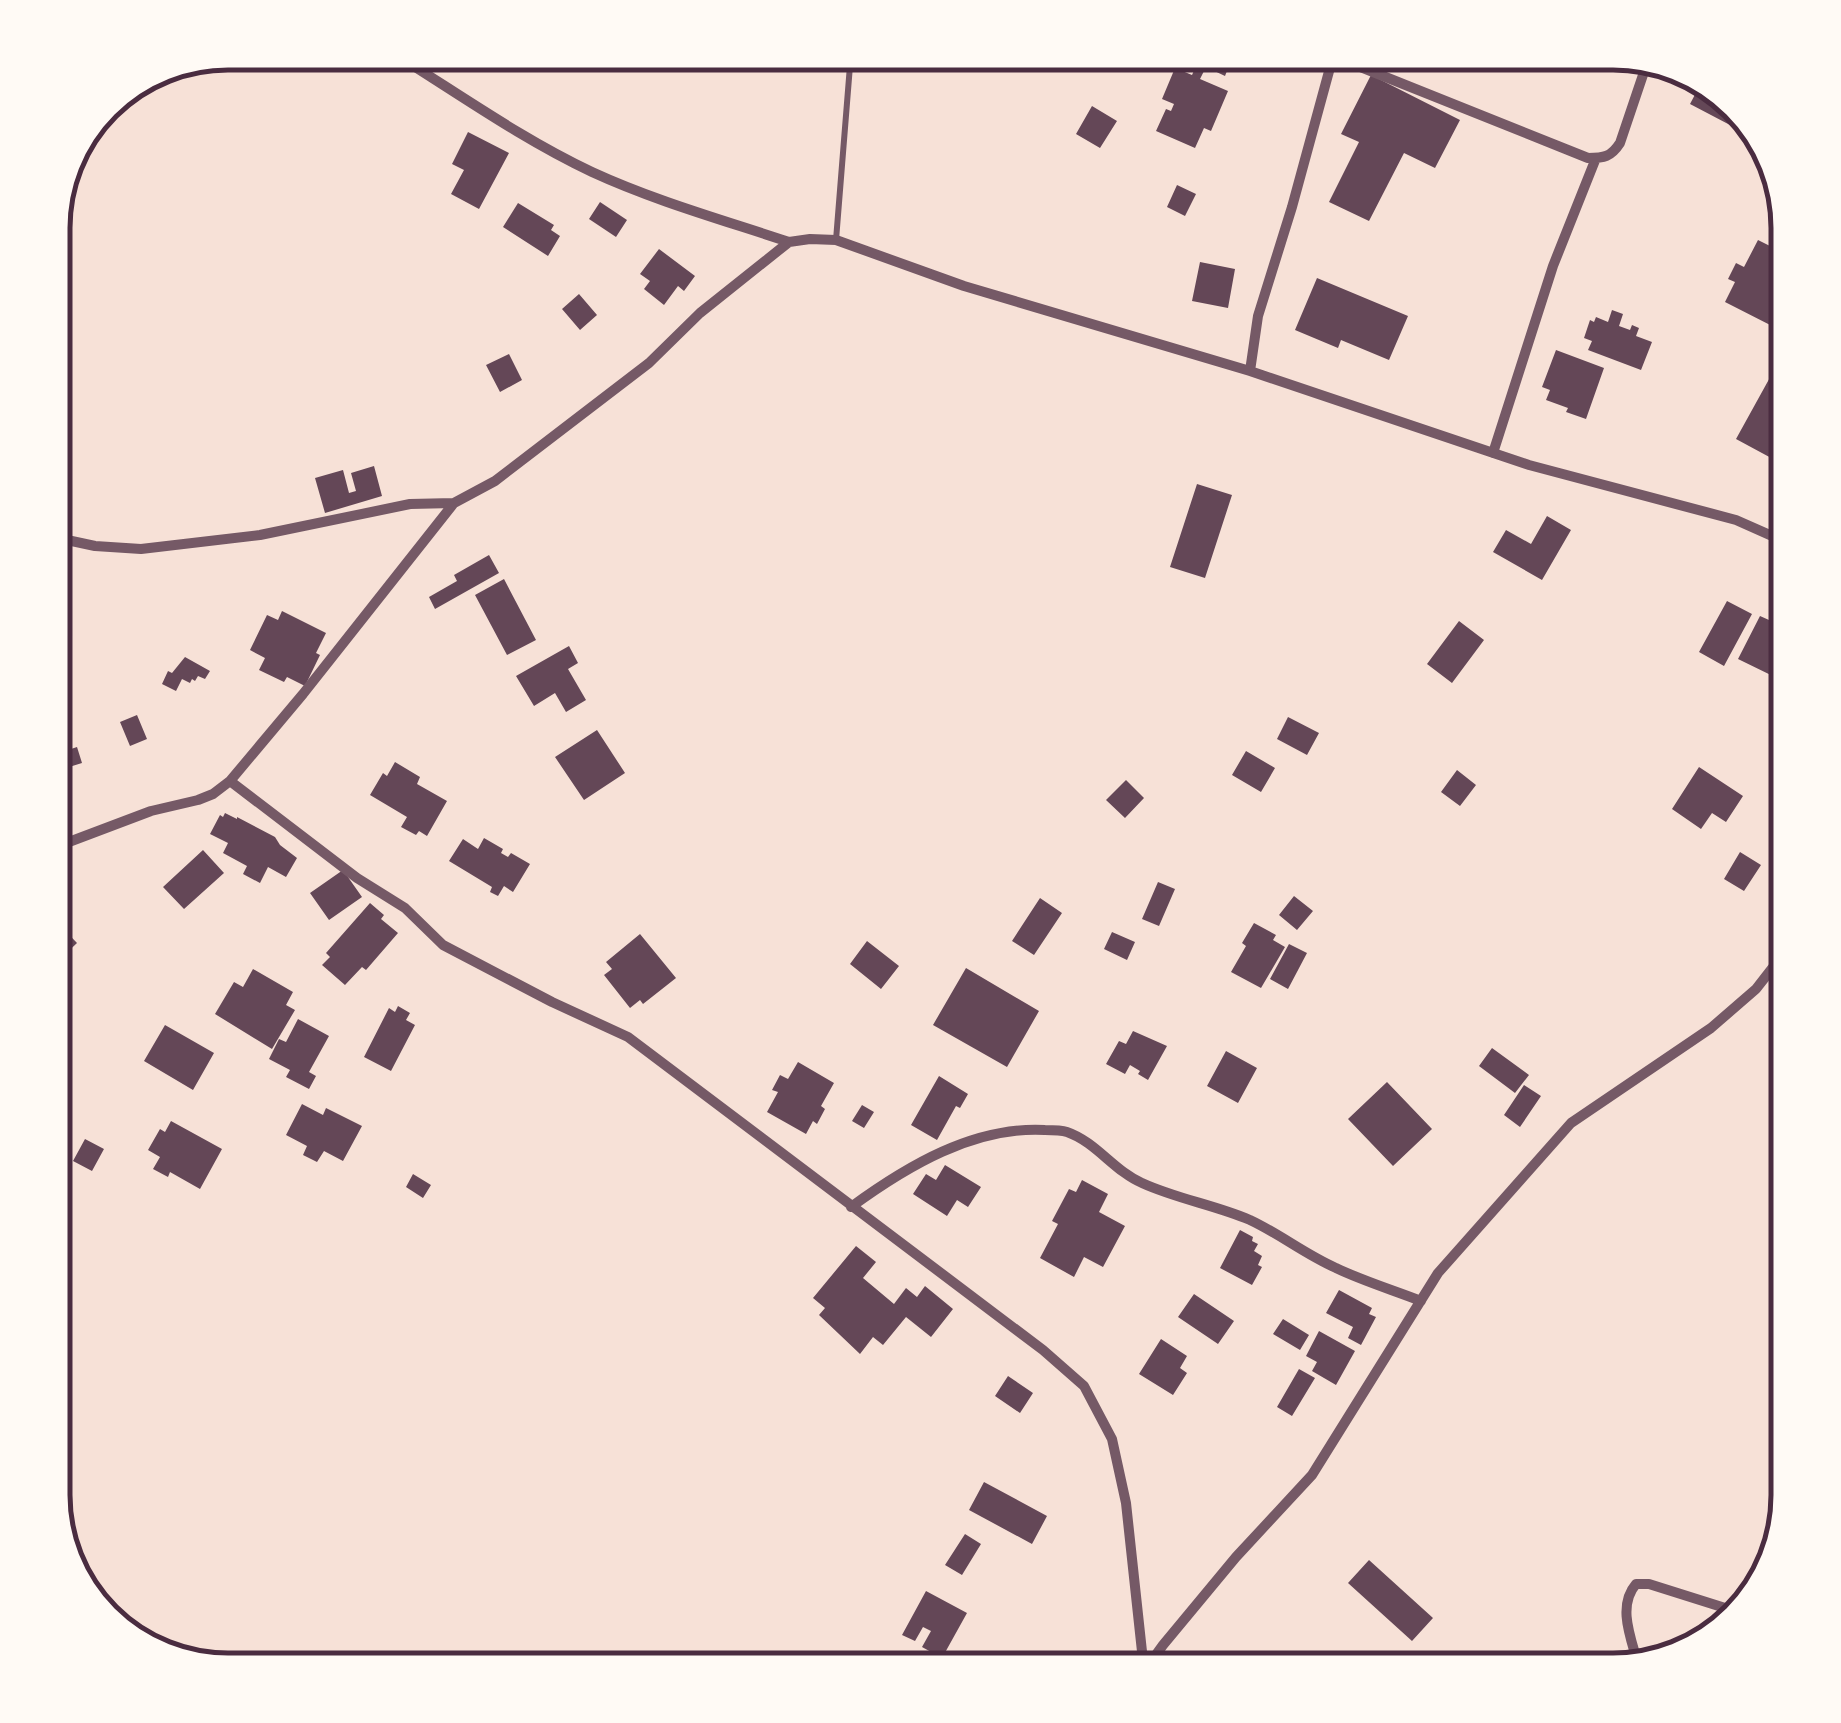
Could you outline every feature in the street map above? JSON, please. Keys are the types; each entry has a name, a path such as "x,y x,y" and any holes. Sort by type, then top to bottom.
{"street":[{"path":"421,70 493,118 596,174 788,242"},
{"path":"1250,371 1258,316 1330,70"},
{"path":"1373,70 1588,158 1613,154 1644,73"},
{"path":"1492,453 1553,266 1596,158"},
{"path":"70,842 151,811 198,800 230,781 454,503 495,481 649,363 700,313 788,242 810,238 836,240 964,286 1250,371 1529,465 1736,520 1771,535"},
{"path":"70,541 141,549 260,535 410,504 454,503"},
{"path":"230,781 357,878 405,908 443,945 628,1037 1044,1350 1084,1386 1112,1438 1128,1522 1143,1653"},
{"path":"1157,1653 1236,1557 1312,1475 1438,1274 1572,1123 1712,1028 1756,990 1771,970"},
{"path":"851,1207 889,1179 985,1137 1022,1129 1066,1131 1089,1143 1138,1181 1248,1220 1334,1267 1421,1301"},
{"path":"1635,1651 1626,1619 1628,1594 1636,1584 1648,1584 1724,1608"}],"lane":[{"path":"836,240 850,70"}],"building":[{"path":"1174,70 1192,75 1194,70 1204,70 1200,79 1228,91 1211,131 1204,128 1195,148 1156,131 1166,109 1171,111 1174,104 1162,99"},
{"path":"1371,75 1460,120 1435,168 1404,153 1369,221 1329,202 1359,142 1341,134"},
{"path":"1695,94 1731,123 1730,125 1690,104"},
{"path":"1092,106 1117,121 1100,148 1076,134"},
{"path":"468,132 509,153 479,209 451,194 464,170 452,164"},
{"path":"1177,185 1196,194 1185,216 1167,207"},
{"path":"600,202 627,220 616,237 589,219"},
{"path":"518,203 554,225 551,230 560,236 548,256 503,227"},
{"path":"1758,240 1771,246 1771,325 1725,302 1735,282 1728,279 1736,263 1744,267"},
{"path":"659,249 695,276 684,291 678,286 664,305 644,289 650,281 640,274"},
{"path":"1200,262 1235,269 1228,308 1192,301"},
{"path":"1317,278 1408,316 1389,360 1341,340 1338,348 1295,330"},
{"path":"579,294 597,315 580,330 562,309"},
{"path":"1612,310 1623,314 1619,326 1639,328 1636,336 1652,342 1641,370 1588,350 1592,341 1584,338 1590,320 1594,322 1596,317 1608,322"},
{"path":"1556,350 1604,368 1586,419 1546,400 1550,390 1542,387"},
{"path":"509,354 522,380 500,392 486,365"},
{"path":"1771,376 1771,458 1736,439"},
{"path":"374,466 382,496 325,513 315,478 343,470 349,493 356,491 351,473"},
{"path":"1197,484 1232,495 1205,578 1170,567"},
{"path":"1547,516 1571,530 1542,580 1493,552 1506,530 1531,544"},
{"path":"489,555 499,573 435,609 429,597 457,581 454,575"},
{"path":"504,579 536,640 507,655 475,595"},
{"path":"1727,601 1752,614 1724,666 1699,652"},
{"path":"282,611 326,633 305,686 287,677 284,682 259,670 265,658 250,650 267,615 278,620"},
{"path":"1760,616 1769,620 1771,616 1771,675 1738,659"},
{"path":"1459,621 1484,640 1452,683 1427,664"},
{"path":"569,646 578,663 568,669 586,700 566,712 555,693 534,706 516,676"},
{"path":"185,657 210,671 205,679 198,676 190,683 182,679 176,691 162,684 168,671 172,673"},
{"path":"137,715 147,739 130,746 120,722"},
{"path":"1288,717 1319,733 1307,755 1277,739"},
{"path":"597,730 625,773 584,800 555,757"},
{"path":"77,747 82,763 70,767 70,749"},
{"path":"1246,751 1275,768 1261,792 1232,775"},
{"path":"395,762 420,777 417,784 447,801 427,836 401,827 407,817 370,795"},
{"path":"1699,767 1743,796 1726,822 1712,813 1701,829 1672,809"},
{"path":"1457,770 1476,785 1460,806 1441,792"},
{"path":"1126,780 1144,798 1125,818 1106,800"},
{"path":"225,813 275,837 297,858 286,877 268,867 260,883 243,874 247,866 223,853 228,843 210,834"},
{"path":"484,838 503,849 501,853 508,857 511,853 530,864 513,892 504,886 498,896 490,892 492,887 449,861 463,839 478,849"},
{"path":"203,850 224,873 184,909 163,887"},
{"path":"1740,852 1761,865 1744,891 1724,879"},
{"path":"343,870 362,897 329,920 310,893"},
{"path":"1158,882 1175,889 1159,926 1142,919"},
{"path":"1294,896 1313,911 1297,930 1279,915"},
{"path":"1040,898 1062,913 1034,955 1012,941"},
{"path":"370,903 398,933 366,970 362,967 345,985 322,965 330,957 326,953"},
{"path":"1254,923 1276,935 1273,940 1285,947 1261,988 1231,972"},
{"path":"1112,932 1135,942 1127,960 1104,949"},
{"path":"640,934 676,978 643,1004 640,1000 630,1008 604,975 612,969 606,962"},
{"path":"867,941 899,966 881,989 850,964"},
{"path":"1289,944 1307,953 1288,989 1270,979"},
{"path":"966,968 1039,1011 1007,1067 933,1025"},
{"path":"253,969 293,992 286,1005 295,1010 272,1049 215,1014 234,982 243,987"},
{"path":"398,1006 410,1013 406,1020 415,1025 391,1071 364,1057 389,1008 395,1012"},
{"path":"298,1019 329,1036 309,1072 316,1076 309,1089 286,1077 290,1070 269,1059 279,1039 286,1042"},
{"path":"165,1025 214,1053 193,1090 144,1061"},
{"path":"1133,1031 1167,1046 1148,1080 1130,1065 1125,1074 1106,1064 1119,1041 1126,1044"},
{"path":"1492,1048 1529,1075 1515,1093 1479,1066"},
{"path":"1226,1051 1257,1068 1238,1103 1207,1086"},
{"path":"798,1062 834,1083 821,1106 825,1109 817,1124 813,1121 806,1134 767,1112 778,1092 772,1090 780,1075 788,1079"},
{"path":"939,1076 968,1094 960,1108 956,1106 937,1140 911,1125"},
{"path":"1387,1082 1432,1129 1393,1166 1348,1119"},
{"path":"1524,1085 1541,1096 1520,1127 1504,1115"},
{"path":"302,1104 323,1115 326,1108 362,1126 343,1161 324,1151 317,1162 303,1155 307,1146 286,1135"},
{"path":"862,1105 874,1112 864,1128 852,1121"},
{"path":"171,1121 222,1149 200,1189 170,1172 168,1177 153,1169 160,1157 148,1150 160,1129 165,1132"},
{"path":"85,1139 104,1149 92,1171 73,1161"},
{"path":"945,1165 981,1187 968,1207 957,1200 947,1216 913,1194 926,1174 936,1180"},
{"path":"413,1174 431,1185 423,1198 406,1187"},
{"path":"1082,1180 1108,1194 1099,1212 1125,1226 1103,1267 1084,1257 1074,1277 1040,1258 1058,1224 1052,1221 1069,1189 1076,1192"},
{"path":"1240,1230 1253,1237 1252,1241 1258,1244 1254,1251 1262,1256 1258,1265 1262,1267 1252,1285 1220,1268"},
{"path":"856,1246 876,1262 863,1278 894,1304 906,1288 917,1297 925,1286 953,1309 931,1337 906,1317 883,1345 873,1337 860,1354 819,1315 825,1308 813,1298"},
{"path":"1339,1290 1372,1308 1369,1314 1376,1317 1361,1345 1348,1338 1353,1327 1326,1313"},
{"path":"1194,1294 1234,1321 1218,1344 1178,1317"},
{"path":"1283,1319 1309,1335 1300,1350 1273,1334"},
{"path":"1319,1331 1355,1351 1336,1385 1312,1371 1317,1362 1306,1356"},
{"path":"1161,1339 1187,1356 1180,1368 1187,1373 1173,1395 1139,1374"},
{"path":"1299,1369 1315,1378 1292,1416 1277,1407"},
{"path":"1008,1376 1033,1393 1020,1413 995,1396"},
{"path":"984,1482 1047,1516 1032,1544 969,1510"},
{"path":"965,1534 981,1544 962,1575 945,1565"},
{"path":"1369,1560 1433,1618 1412,1641 1348,1583"},
{"path":"926,1591 967,1613 945,1653 933,1653 922,1647 931,1631 923,1627 915,1641 902,1635"}]}
